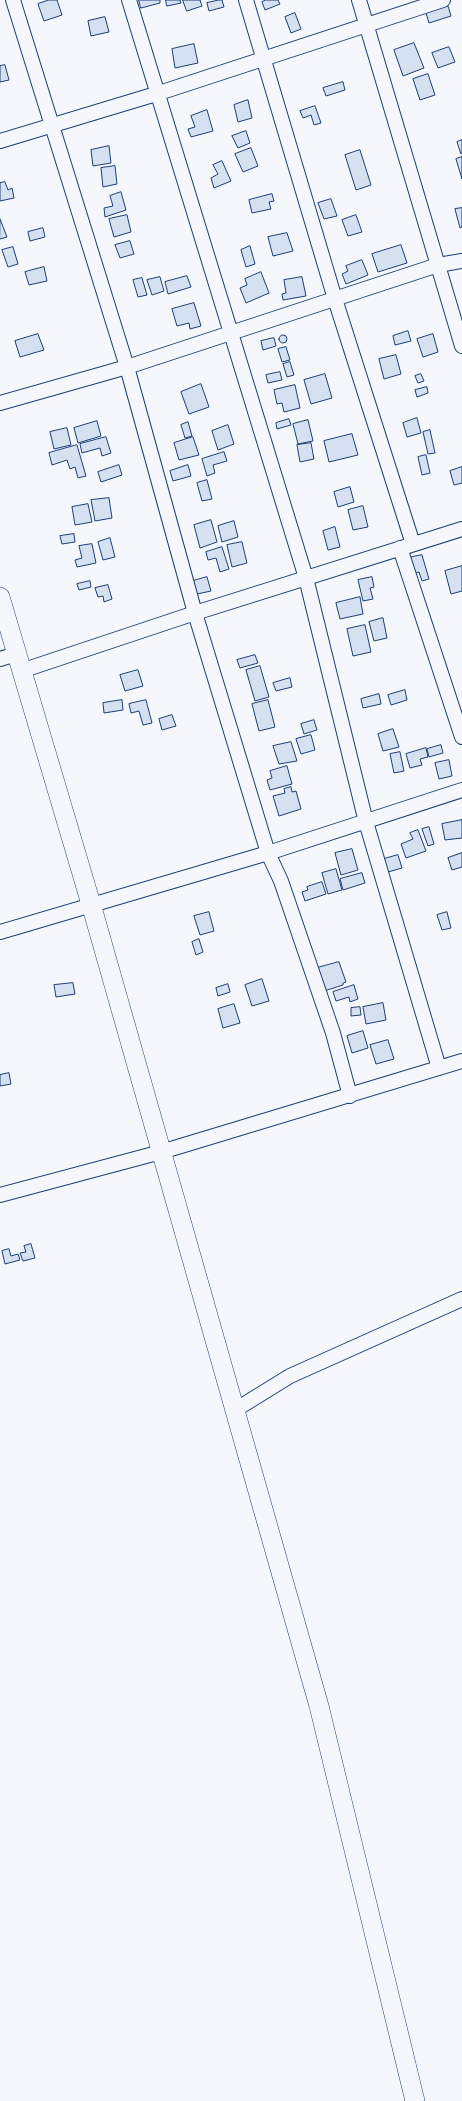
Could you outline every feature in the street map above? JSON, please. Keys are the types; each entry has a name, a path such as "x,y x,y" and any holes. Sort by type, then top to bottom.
{"street":[{"path":"13,0 126,367 195,613 268,853 281,880 334,1033 350,1096"},
{"path":"129,0 229,333 306,578 366,822 439,1068"},
{"path":"246,0 335,299 413,544"},
{"path":"359,0 462,346"},
{"path":"0,141 156,94 444,0"},
{"path":"0,403 126,367 438,265 462,261"},
{"path":"12,661 195,613 462,529"},
{"path":"400,548 462,737"},
{"path":"0,597 12,661 91,904 319,1706 415,2101"},
{"path":"0,932 268,853 462,790"},
{"path":"0,1195 161,1152 350,1096 462,1060"},
{"path":"235,1410 290,1376 462,1299"}],"building":[{"path":"49,0 57,0 62,15 44,21 38,4"},
{"path":"139,0 160,0 160,3 141,8"},
{"path":"166,0 180,0 181,3 167,6"},
{"path":"183,0 200,0 202,6 187,11"},
{"path":"222,0 224,7 209,11 207,3"},
{"path":"266,0 278,0 280,4 265,10 262,2"},
{"path":"448,6 451,16 429,23 426,13"},
{"path":"295,13 301,29 291,33 285,17"},
{"path":"105,17 109,32 91,36 88,21"},
{"path":"414,43 424,68 403,76 394,50"},
{"path":"194,44 198,63 175,68 172,49"},
{"path":"449,47 455,62 438,68 432,53"},
{"path":"5,65 9,80 0,82 0,66"},
{"path":"428,74 435,95 420,100 413,79"},
{"path":"343,82 345,90 326,96 323,88"},
{"path":"248,100 252,118 238,122 234,105"},
{"path":"315,106 321,123 314,125 311,115 303,118 300,111"},
{"path":"207,110 213,131 191,137 188,129 195,127 191,116"},
{"path":"246,131 250,143 238,148 232,136"},
{"path":"462,140 462,153 461,154 457,142"},
{"path":"109,146 111,163 93,166 91,150"},
{"path":"251,148 258,166 243,172 235,154"},
{"path":"360,150 371,185 356,190 345,155"},
{"path":"462,157 462,179 456,159"},
{"path":"222,161 231,181 214,188 211,178 218,174 213,165"},
{"path":"115,166 117,184 103,187 101,168"},
{"path":"5,182 8,190 12,188 14,198 0,201 0,183"},
{"path":"121,192 126,210 105,217 104,208 113,206 110,196"},
{"path":"272,194 274,201 269,202 271,209 252,213 249,200"},
{"path":"331,199 337,216 324,219 318,203"},
{"path":"462,208 462,227 460,228 455,209"},
{"path":"127,215 131,232 114,237 109,219"},
{"path":"356,215 362,232 348,236 342,220"},
{"path":"0,219 7,237 0,239"},
{"path":"43,228 45,237 30,241 28,232"},
{"path":"287,233 293,251 273,256 268,237"},
{"path":"130,241 134,254 120,258 115,245"},
{"path":"401,245 407,263 378,272 372,254"},
{"path":"250,246 255,264 246,267 241,250"},
{"path":"13,247 18,264 8,267 2,250"},
{"path":"362,260 368,275 346,284 342,274 348,271 346,266"},
{"path":"44,267 47,281 29,285 25,272"},
{"path":"261,272 269,293 246,303 240,288 247,285 245,279"},
{"path":"187,276 191,287 168,294 165,282"},
{"path":"160,277 164,291 152,295 147,280"},
{"path":"302,277 306,296 283,300 282,294 286,293 284,280"},
{"path":"142,278 147,295 138,297 133,280"},
{"path":"194,303 201,326 190,329 189,323 177,326 172,309"},
{"path":"408,331 411,341 395,345 393,336"},
{"path":"38,334 44,350 20,357 15,341"},
{"path":"433,334 438,352 423,357 417,339"},
{"path":"283,335 286,336 286,342 283,343 280,342 279,339 280,336"},
{"path":"274,338 276,346 263,350 261,341"},
{"path":"286,347 290,360 282,362 278,349"},
{"path":"396,355 401,374 384,379 379,359"},
{"path":"290,362 294,375 287,377 283,364"},
{"path":"280,372 282,380 268,383 266,375"},
{"path":"325,374 332,398 311,404 304,380"},
{"path":"421,374 424,381 418,383 415,376"},
{"path":"201,384 209,407 189,414 181,392"},
{"path":"295,385 300,408 284,412 282,403 277,404 274,390"},
{"path":"427,387 428,393 417,397 415,390"},
{"path":"417,418 421,433 407,437 403,423"},
{"path":"289,419 291,425 277,429 276,423"},
{"path":"308,420 313,441 298,444 293,424"},
{"path":"97,421 101,436 78,443 74,428"},
{"path":"188,422 192,436 185,438 181,425"},
{"path":"228,425 234,444 218,450 212,431"},
{"path":"67,428 71,445 54,449 50,432"},
{"path":"430,430 435,453 428,454 423,432"},
{"path":"352,434 358,455 329,462 324,441"},
{"path":"106,437 111,453 102,456 100,448 82,453 80,444"},
{"path":"193,437 199,455 179,460 174,443"},
{"path":"311,443 314,459 300,462 297,445"},
{"path":"77,445 86,476 78,478 75,467 70,469 67,460 52,465 49,453"},
{"path":"224,452 227,461 213,465 215,473 207,476 202,459"},
{"path":"426,455 430,473 422,475 418,457"},
{"path":"119,465 122,475 101,482 98,472"},
{"path":"188,465 191,476 173,481 170,471"},
{"path":"462,467 462,483 454,485 450,471"},
{"path":"207,480 212,499 202,501 197,483"},
{"path":"350,487 354,502 338,507 334,492"},
{"path":"109,498 112,518 95,521 91,500"},
{"path":"88,504 92,522 75,525 72,507"},
{"path":"363,506 368,527 353,530 348,510"},
{"path":"211,520 217,542 200,548 194,525"},
{"path":"234,521 238,537 222,542 218,526"},
{"path":"335,527 340,547 328,550 323,531"},
{"path":"74,534 75,542 62,544 60,536"},
{"path":"110,538 115,557 103,560 98,542"},
{"path":"242,542 247,563 232,567 227,545"},
{"path":"92,544 96,563 77,567 75,560 82,558 79,546"},
{"path":"222,547 229,569 220,572 216,558 208,560 206,552"},
{"path":"422,555 429,579 422,581 419,572 413,574 408,558"},
{"path":"462,566 462,591 451,594 445,571"},
{"path":"207,577 211,591 197,594 193,581"},
{"path":"372,577 374,587 370,588 373,599 363,601 358,580"},
{"path":"90,581 91,587 79,590 77,584"},
{"path":"108,585 112,599 104,602 103,596 98,597 95,588"},
{"path":"360,597 363,614 340,619 336,603"},
{"path":"383,618 387,638 374,641 369,622"},
{"path":"365,625 371,652 353,656 347,629"},
{"path":"255,655 258,663 240,668 237,660"},
{"path":"260,666 269,697 255,701 246,670"},
{"path":"138,670 143,686 125,691 120,675"},
{"path":"290,678 292,687 276,691 273,683"},
{"path":"405,690 407,700 391,705 388,695"},
{"path":"379,694 381,704 363,708 361,699"},
{"path":"122,700 123,710 104,713 103,703"},
{"path":"146,700 152,723 143,725 139,711 131,713 129,704"},
{"path":"268,700 275,727 259,731 252,704"},
{"path":"172,715 176,726 162,730 159,719"},
{"path":"314,720 317,730 304,734 301,724"},
{"path":"393,729 399,747 383,751 378,734"},
{"path":"311,735 315,750 301,754 296,739"},
{"path":"291,742 297,761 279,764 273,746"},
{"path":"441,745 443,753 429,757 427,749"},
{"path":"426,748 428,757 420,759 422,765 410,768 406,754"},
{"path":"400,752 404,771 394,773 390,754"},
{"path":"449,760 452,776 439,779 435,763"},
{"path":"287,766 292,784 270,790 267,780 272,778 270,771"},
{"path":"291,787 292,792 296,791 301,809 279,816 273,796 285,793 284,789"},
{"path":"462,820 462,838 445,840 442,824"},
{"path":"429,827 434,844 428,846 422,829"},
{"path":"418,830 426,851 406,858 401,844 413,839 410,833"},
{"path":"352,849 358,870 341,875 335,853"},
{"path":"462,853 462,867 452,870 448,858"},
{"path":"398,855 402,868 388,872 384,859"},
{"path":"336,869 342,890 328,894 322,873"},
{"path":"362,873 365,883 343,890 340,879"},
{"path":"322,882 326,894 305,901 302,892 308,890 307,887"},
{"path":"209,912 214,931 200,935 194,916"},
{"path":"447,912 451,928 442,930 437,915"},
{"path":"199,939 203,952 196,955 192,942"},
{"path":"339,962 346,982 343,983 343,985 321,992 317,968"},
{"path":"262,979 269,1001 252,1006 245,985"},
{"path":"73,983 75,994 56,997 54,985"},
{"path":"228,984 230,992 218,996 216,988"},
{"path":"354,985 358,999 350,1002 349,997 336,1001 333,992"},
{"path":"383,1003 386,1020 366,1024 363,1007"},
{"path":"234,1004 240,1023 223,1028 218,1009"},
{"path":"360,1007 361,1015 351,1016 351,1008"},
{"path":"363,1031 368,1048 352,1053 347,1036"},
{"path":"388,1040 394,1059 376,1064 370,1045"},
{"path":"9,1073 11,1084 0,1086 0,1075"},
{"path":"31,1244 35,1258 23,1261 20,1253 26,1252 24,1246"},
{"path":"9,1249 11,1256 18,1254 20,1260 5,1264 2,1251"}]}
